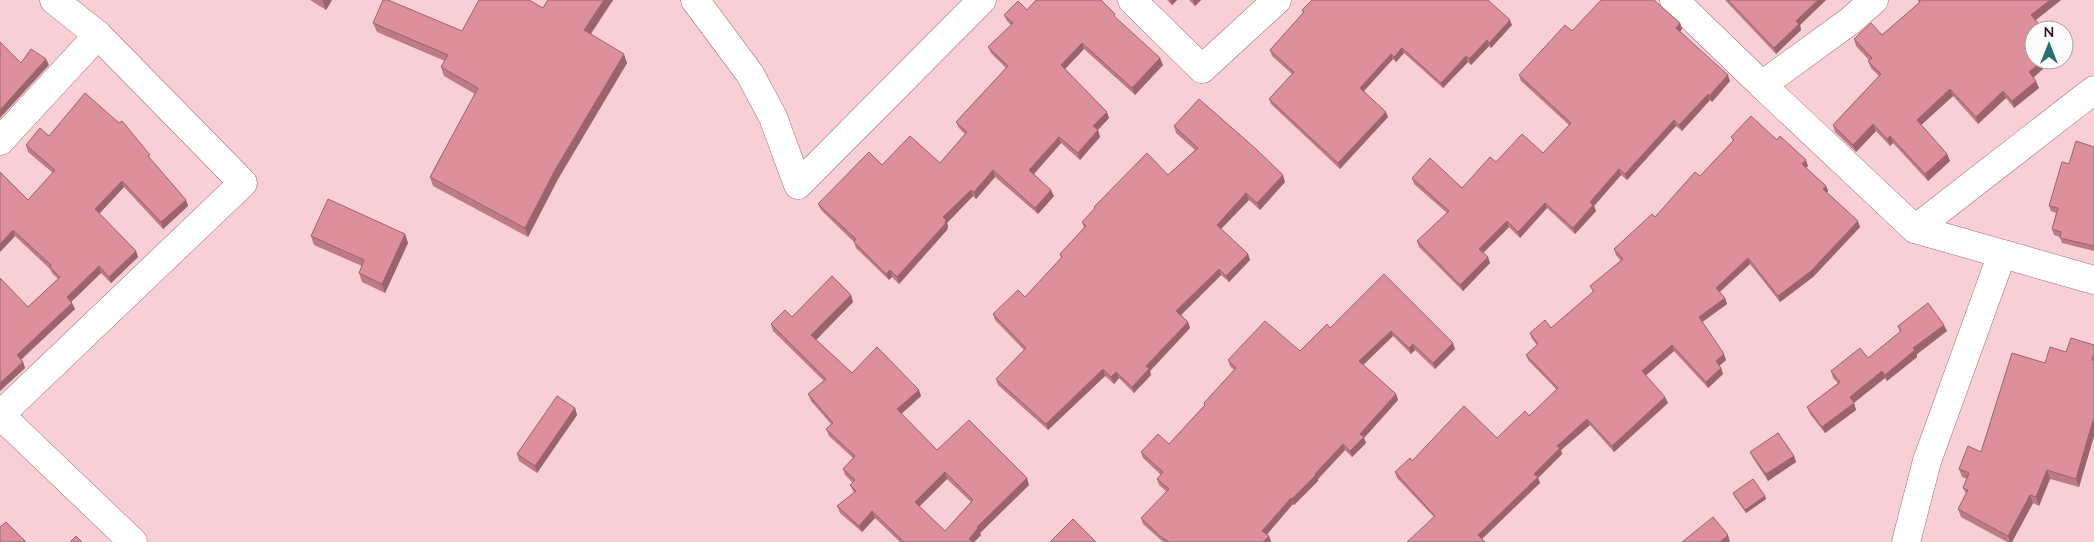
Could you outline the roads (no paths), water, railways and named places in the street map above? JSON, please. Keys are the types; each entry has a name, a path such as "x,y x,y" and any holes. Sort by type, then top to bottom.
{"street":[{"path":"54,0 98,35 243,183 0,415 133,542"},
{"path":"695,0 750,74 773,117 798,185 982,0"},
{"path":"1132,0 1202,69 1277,0"},
{"path":"1674,0 1915,229 2094,280"},
{"path":"1762,85 1850,21 1874,0"},
{"path":"0,141 98,35"},
{"path":"1915,229 2094,90"},
{"path":"1906,542 1927,461 2002,254"}]}
